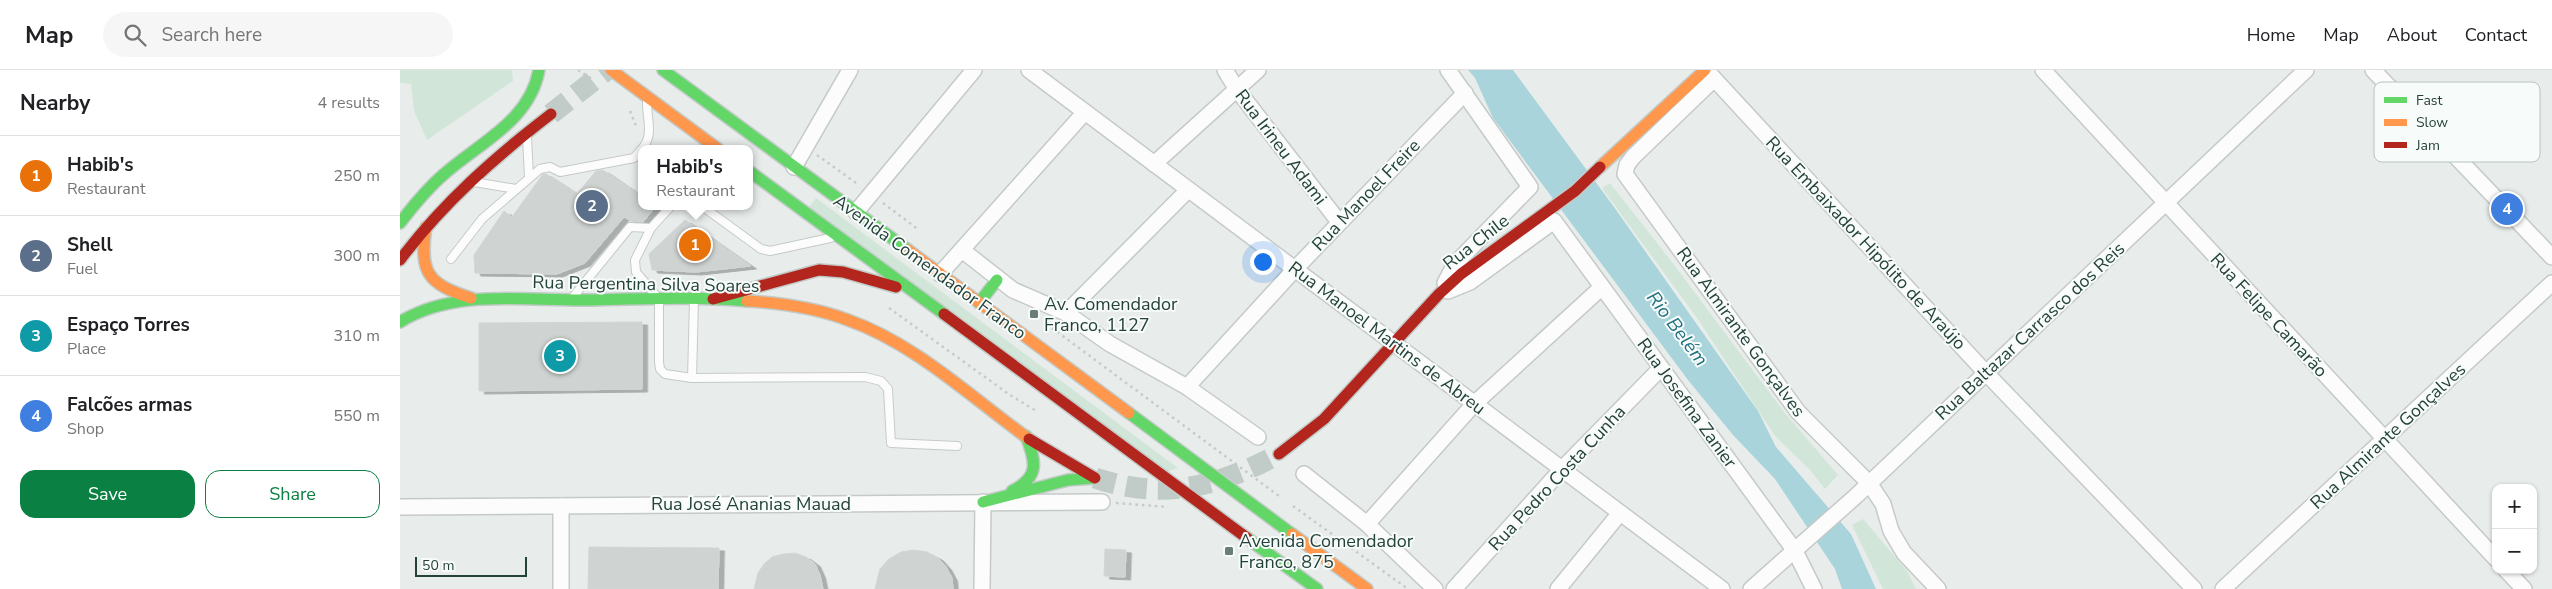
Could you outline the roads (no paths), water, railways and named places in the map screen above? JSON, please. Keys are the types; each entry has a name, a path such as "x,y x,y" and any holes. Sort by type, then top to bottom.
{"main road":[{"path":"400,223 443,175 524,107 539,81 539,70"},
{"path":"611,70 713,145"},
{"name":"Avenida Comendador Franco","path":"663,70 1366,589"},
{"name":"Rua Chile","path":"1279,454 1324,419 1439,294 1481,257 1575,191 1640,131 1708,73"},
{"path":"400,260 426,226 470,182 527,132 551,114"},
{"name":"Avenida Comendador Franco","path":"753,174 1317,589"},
{"name":"Rua Pergentina Silva Soares","path":"426,226 422,246 423,262 430,279 440,288 478,300"},
{"path":"713,299 819,270 843,272 912,291"},
{"path":"979,303 997,280"},
{"name":"Rua Pergentina Silva Soares","path":"400,322 427,308 478,300 713,299 798,306 840,316 867,327 911,353 1059,459 1095,478 1068,480 982,502"},
{"path":"982,502 1019,488 1034,475 1035,463 1026,436"}],"street":[{"path":"794,167 850,70"},
{"path":"856,212 974,70"},
{"name":"Rua Manoel Martins de Abreu","path":"1029,70 1722,589"},
{"name":"Rua Irineu Adami","path":"1225,70 1236,88 1339,222"},
{"path":"1154,164 1258,70"},
{"path":"1439,294 1455,264 1530,187 1448,70"},
{"name":"Rua Felipe Camarão","path":"2043,70 2492,555"},
{"name":"Rua Baltazar Carrasco dos Reis","path":"1751,589 1856,496 2306,70"},
{"path":"2373,70 2385,82"},
{"name":"Rua Embaixador Hipólito de Araújo","path":"1708,73 1986,373 2194,589"},
{"name":"Rua Almirante Gonçalves","path":"1708,73 1632,157 1627,165 1625,174 1798,412 1869,483 1883,504 1891,531 1904,553 1938,589"},
{"name":"Rua Manoel Freire","path":"1187,387 1339,222 1465,93"},
{"path":"940,274 1085,112"},
{"path":"2462,162 2552,256"},
{"path":"1066,313 1188,190"},
{"name":"Rua Josefina Zanier","path":"1439,294 1470,282 1554,222 1661,368 1798,548 1814,589"},
{"name":"Avenida Comendador Franco","path":"962,250 997,280 1013,290 1066,313 1110,344 1187,387 1258,437"},
{"name":"Rua Almirante Gonçalves","path":"2223,589 2552,283"},
{"path":"1367,524 1474,404 1602,287"},
{"name":"Rua Pedro Costa Cunha","path":"1454,589 1562,469 1661,368"},
{"path":"1304,474 1367,524 1435,589"},
{"path":"982,502 982,589"},
{"name":"Rua José Ananias Mauad","path":"400,508 1102,502"},
{"path":"561,589 562,506"},
{"path":"1558,589 1620,513"},
{"path":"2510,574 2524,589"}],"lane":[{"path":"645,145 650,129 647,114 647,96"},
{"path":"527,132 529,177"},
{"path":"451,259 482,219 540,169 550,167 560,172 638,161"},
{"path":"470,182 516,189"},
{"path":"667,210 651,228 635,260 636,272 659,299 660,370 665,374 692,378 865,377 881,381 888,389 891,443 957,446"},
{"path":"707,210 761,249 770,250 838,236"},
{"path":"571,300 630,227 651,228"},
{"path":"692,378 694,299"}],"water":[{"name":"Rio Belém","path":"1468,70 1513,70 1614,207 1758,411 1776,447 1851,534 1876,589 1842,589 1835,569 1775,479 1733,435 1688,380 1493,118 1475,78"}],"tunnel":[{"path":"551,114 607,70"},
{"path":"1095,478 1144,489 1190,487 1234,475 1279,454"}],"place":[{"name":"Shell","path":"592,206"},
{"name":"Falcões armas","path":"2507,209"},
{"name":"Habib's","path":"695,245"},
{"name":"Av. Comendador Franco, 1127","path":"1034,314"},
{"name":"Espaço Torres","path":"560,356"},
{"name":"Avenida Comendador Franco, 875","path":"1229,551"}]}
